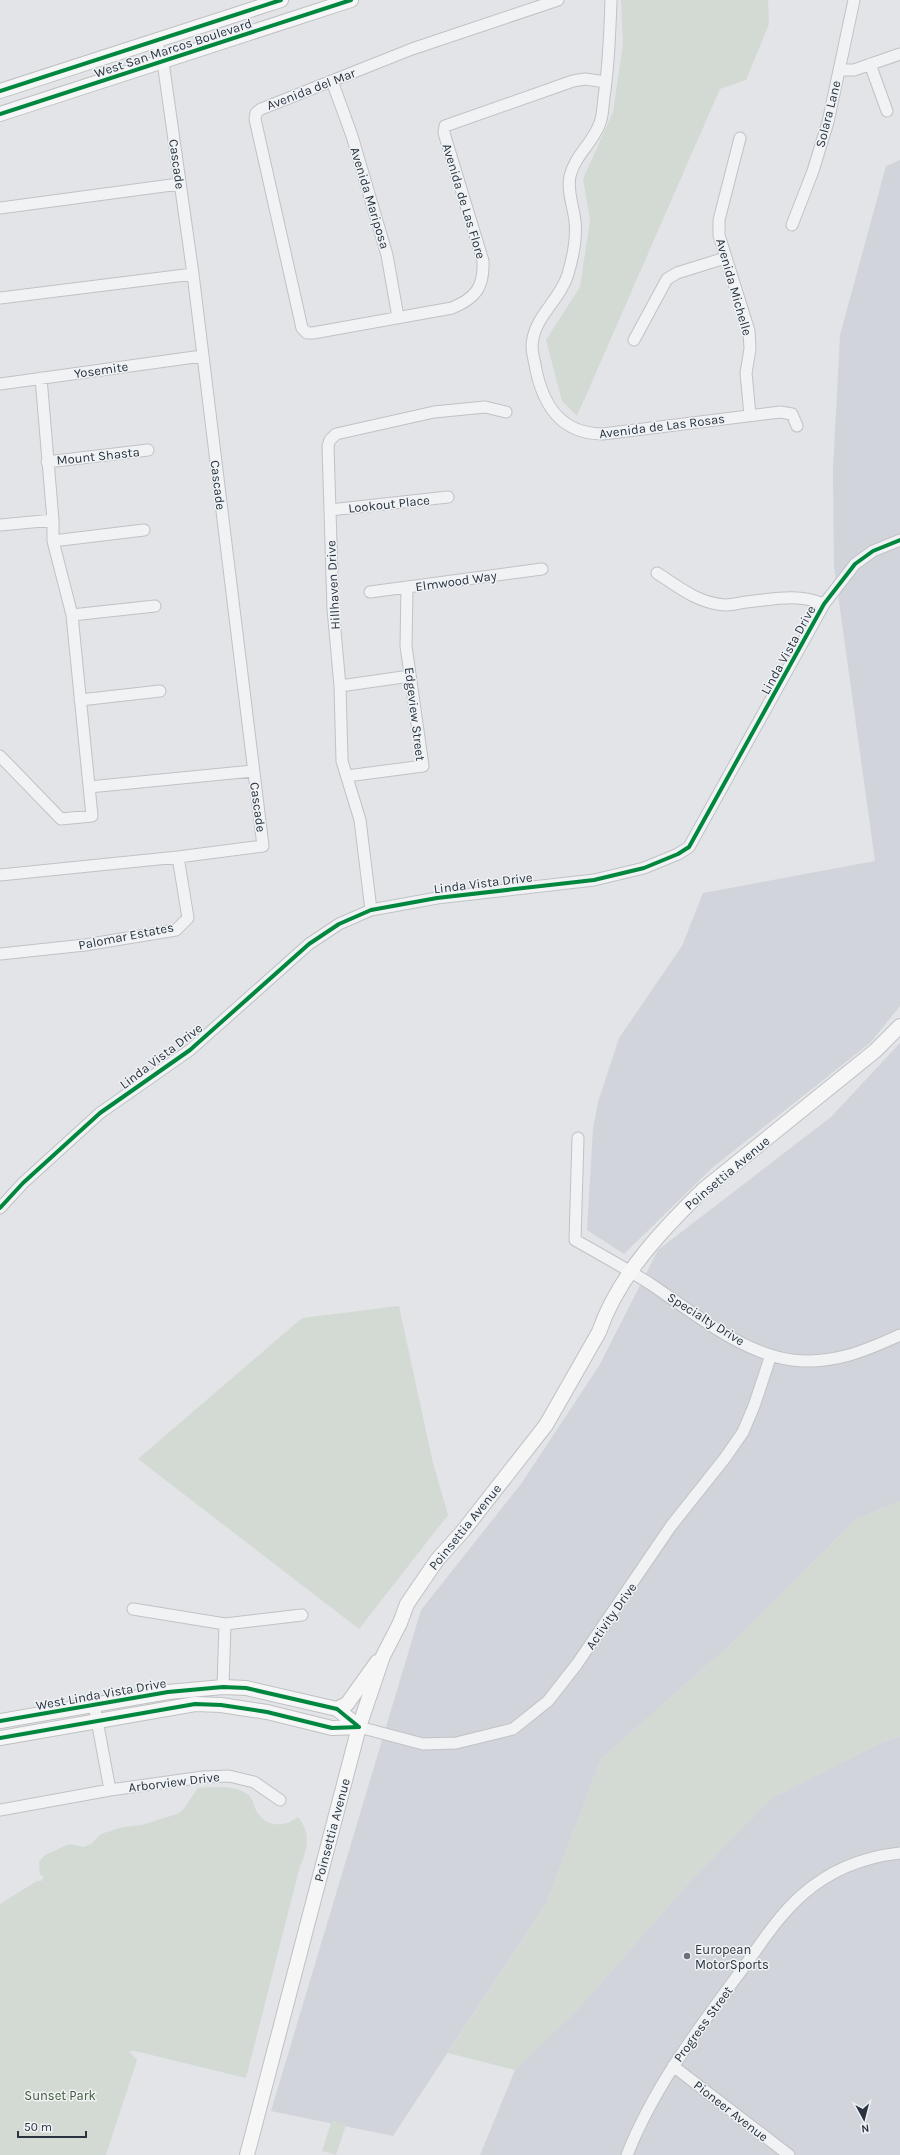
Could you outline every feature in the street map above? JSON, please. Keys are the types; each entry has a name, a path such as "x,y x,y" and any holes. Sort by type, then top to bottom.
{"main road":[{"name":"West San Marcos Boulevard","path":"0,91 281,0"},
{"name":"West San Marcos Boulevard","path":"0,114 351,0"},
{"name":"Poinsettia Avenue","path":"247,2155 359,1727 383,1656 400,1623 407,1604 437,1560 463,1531 546,1425 599,1332 604,1317 621,1287 650,1247 703,1190 875,1051 900,1026"},
{"path":"337,1709 347,1704 372,1667 383,1656"},
{"name":"West Linda Vista Drive","path":"0,1721 168,1692 246,1688 337,1709 359,1727"},
{"name":"West Linda Vista Drive","path":"0,1738 195,1704 221,1705 267,1712 332,1728 359,1727"}],"street":[{"name":"Avenida del Mar","path":"307,333 302,328 255,119 256,113 261,109 412,49 558,0"},
{"name":"Avenida de Las Rosas","path":"611,0 606,82 600,123 575,161 570,177 569,191 575,221 573,258 567,277 534,331 532,347 544,398 558,417 569,426 588,434 603,434 780,412 792,414 797,426"},
{"name":"Solara Lane","path":"792,225 824,133 854,0"},
{"name":"Cascade","path":"156,41 163,62 179,184 193,274 263,846 178,857"},
{"path":"839,70 854,70 900,54"},
{"path":"870,64 887,111"},
{"name":"Avenida de Las Flore","path":"307,333 452,308 464,303 472,297 481,285 483,261 444,133 445,126 573,81 585,79 606,82"},
{"name":"Avenida Mariposa","path":"332,81 352,136 387,255 398,317"},
{"name":"Avenida Michelle","path":"740,138 719,220 719,235 749,331 750,349 746,373 750,415"},
{"path":"0,208 179,184"},
{"path":"634,340 667,279 677,273 725,258"},
{"path":"0,298 193,274"},
{"name":"Yosemite","path":"0,384 202,356"},
{"path":"0,756 61,819 92,816 72,615 53,541 53,520 41,378"},
{"name":"Hillhaven Drive","path":"371,910 360,820 342,761 340,686 333,609 328,446 330,440 336,434 434,412 485,407 506,412"},
{"name":"Mount Shasta","path":"47,462 148,450"},
{"name":"Lookout Place","path":"330,510 448,497"},
{"path":"0,525 53,520"},
{"path":"53,541 144,530"},
{"name":"Linda Vista Drive","path":"0,1208 23,1183 100,1113 190,1050 309,944 332,927 371,910 438,898 594,880 644,868 678,854 689,847 824,604 855,564 873,551 900,540"},
{"name":"Elmwood Way","path":"370,592 542,569"},
{"name":"Linda Vista Drive","path":"656,573 684,593 706,602 726,605 796,596 810,598 824,604"},
{"name":"Edgeview Street","path":"347,776 424,766 406,646 407,587"},
{"path":"72,615 155,606"},
{"path":"340,686 410,676"},
{"path":"80,700 160,691"},
{"path":"89,788 253,770"},
{"path":"0,875 178,857"},
{"name":"Palomar Estates","path":"0,954 85,945 176,930 188,918 178,857"},
{"name":"Specialty Drive","path":"578,1138 575,1240 632,1272 734,1339 770,1355 793,1360 819,1361 845,1358 867,1351 900,1335"},
{"name":"Activity Drive","path":"359,1727 423,1744 450,1744 513,1729 543,1706 577,1664 672,1526 743,1432 754,1406 770,1355"},
{"path":"133,1609 225,1624 302,1615"},
{"path":"223,1688 225,1624"},
{"name":"Arborview Drive","path":"94,1704 110,1790"},
{"name":"Arborview Drive","path":"0,1810 110,1790 203,1777 230,1776 254,1782 280,1800"},
{"name":"Progress Street","path":"627,2155 650,2103 673,2066 778,1920 802,1896 826,1878 853,1864 884,1855 900,1853"},
{"name":"Pioneer Avenue","path":"673,2066 789,2155"}],"shaded area":[{"path":"900,160 900,1006 871,1042 712,1168 624,1254 587,1230 593,1129 598,1102 619,1038 682,946 703,893 875,861 834,566 833,470 840,335 886,166"},
{"path":"900,1043 900,1501 857,1519 729,1646 601,1759 547,1902 393,2136 271,2111 421,1610 521,1484 599,1366 658,1250 831,1117"},
{"path":"900,1736 900,2155 480,2155 515,2070 577,2010 689,1882 772,1798 883,1742"}],"green space":[{"path":"621,0 768,0 769,24 746,80 720,89 577,416 562,401 546,340 580,287 590,220 583,179 613,112 623,44"},
{"path":"399,1306 432,1459 448,1515 359,1629 138,1459 302,1318"},
{"path":"900,1501 900,1736 883,1742 772,1798 689,1882 577,2010 515,2070 448,2053 547,1902 601,1759 729,1646 857,1519"},
{"name":"Sunset Park","path":"223,1787 242,1791 251,1798 257,1812 261,1817 271,1823 288,1823 298,1817 305,1829 307,1841 246,2078 135,2051 129,2051 137,2060 106,2155 0,2155 0,1904 37,1881 41,1881 44,1876 40,1875 39,1862 45,1855 69,1844 84,1847 91,1844 101,1834 123,1827 142,1825 177,1814 182,1811 198,1788"},
{"path":"332,2120 346,2125 336,2155 322,2151"}],"cycle path":[{"path":"0,91 281,0"},
{"path":"0,114 351,0"},
{"path":"0,1208 23,1183 100,1113 190,1050 309,944 339,924 371,910 437,898 594,880 644,868 678,854 689,847 824,604 855,564 873,551 900,540"},
{"path":"0,1721 168,1692 223,1687 246,1688 337,1709 359,1727"},
{"path":"0,1738 195,1704 221,1705 267,1712 332,1728 359,1727"}],"place":[{"name":"European MotorSports","path":"687,1956"}]}
